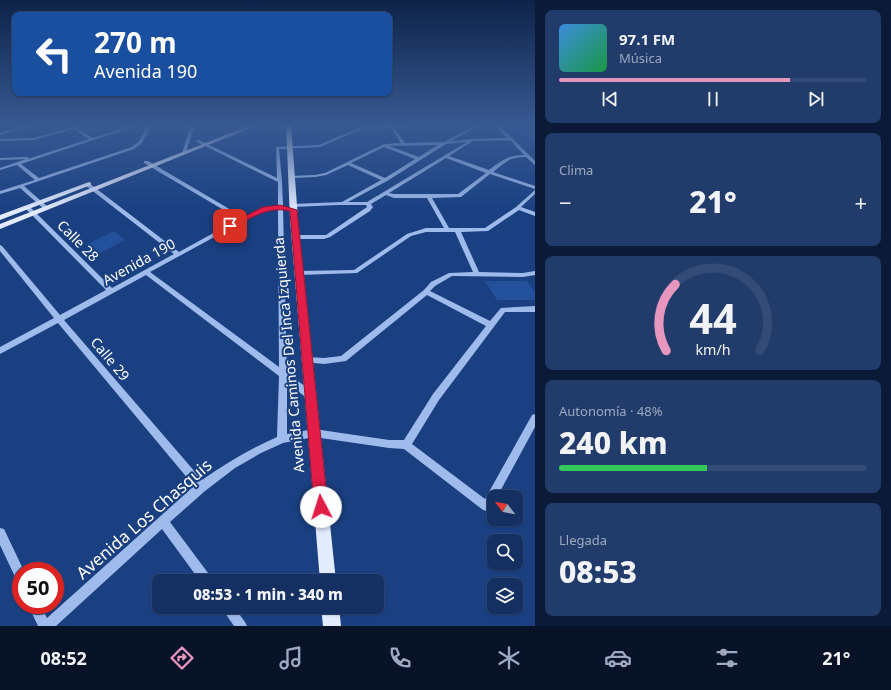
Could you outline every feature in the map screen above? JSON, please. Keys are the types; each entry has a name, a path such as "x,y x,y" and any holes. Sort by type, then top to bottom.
{"main road":[{"path":"0,218 87,184 172,154"},
{"name":"Avenida Caminos Del Inca Izquierda","path":"289,154 310,396 327,574"},
{"path":"0,227 93,189 149,163"},
{"path":"331,614 332,626"}],"street":[{"path":"0,169 45,154"},
{"path":"0,193 115,154"},
{"path":"224,154 280,181"},
{"name":"Avenida Caminos Del Inca Izquierda","path":"278,154 280,181 283,376 282,438"},
{"path":"291,177 321,176 367,154"},
{"path":"405,154 419,159"},
{"path":"338,203 351,199 427,154"},
{"path":"296,237 324,237 332,234 368,210 370,207 368,204 450,154"},
{"path":"386,194 394,196 429,197 462,195 489,171 510,157 527,156 535,164"},
{"path":"0,159 36,157"},
{"path":"299,273 355,272 409,235 426,230 486,230 518,208 535,189 489,171 446,157"},
{"path":"18,163 38,180"},
{"path":"149,163 243,219"},
{"path":"349,164 385,180"},
{"path":"87,184 178,254"},
{"path":"22,186 46,208"},
{"path":"429,197 447,229"},
{"name":"Avenida 190","path":"0,351 243,219 265,209 338,203 368,204"},
{"name":"Calle 28","path":"27,207 111,291"},
{"path":"518,208 535,214"},
{"path":"456,230 477,274"},
{"name":"Calle 29","path":"0,246 59,319 201,487"},
{"path":"146,272 310,396"},
{"path":"308,360 324,361 343,358 426,292 433,284 451,274 522,275 535,272"},
{"path":"426,292 491,325"},
{"path":"535,309 504,310 436,397 406,445 487,506 535,418"},
{"name":"Avenida Los Chasquis","path":"47,626 201,487 232,464 282,438 314,433 389,444 406,445"},
{"path":"163,521 202,574"},
{"path":"0,533 14,562"},
{"path":"38,614 44,626"},
{"path":"232,614 241,626"}],"shaded area":[{"path":"114,231 125,240 98,254 86,245"},
{"path":"485,281 527,281 535,292 535,300 497,300"}],"route":[{"path":"230,226 251,214 272,207 293,210 321,507"}]}
